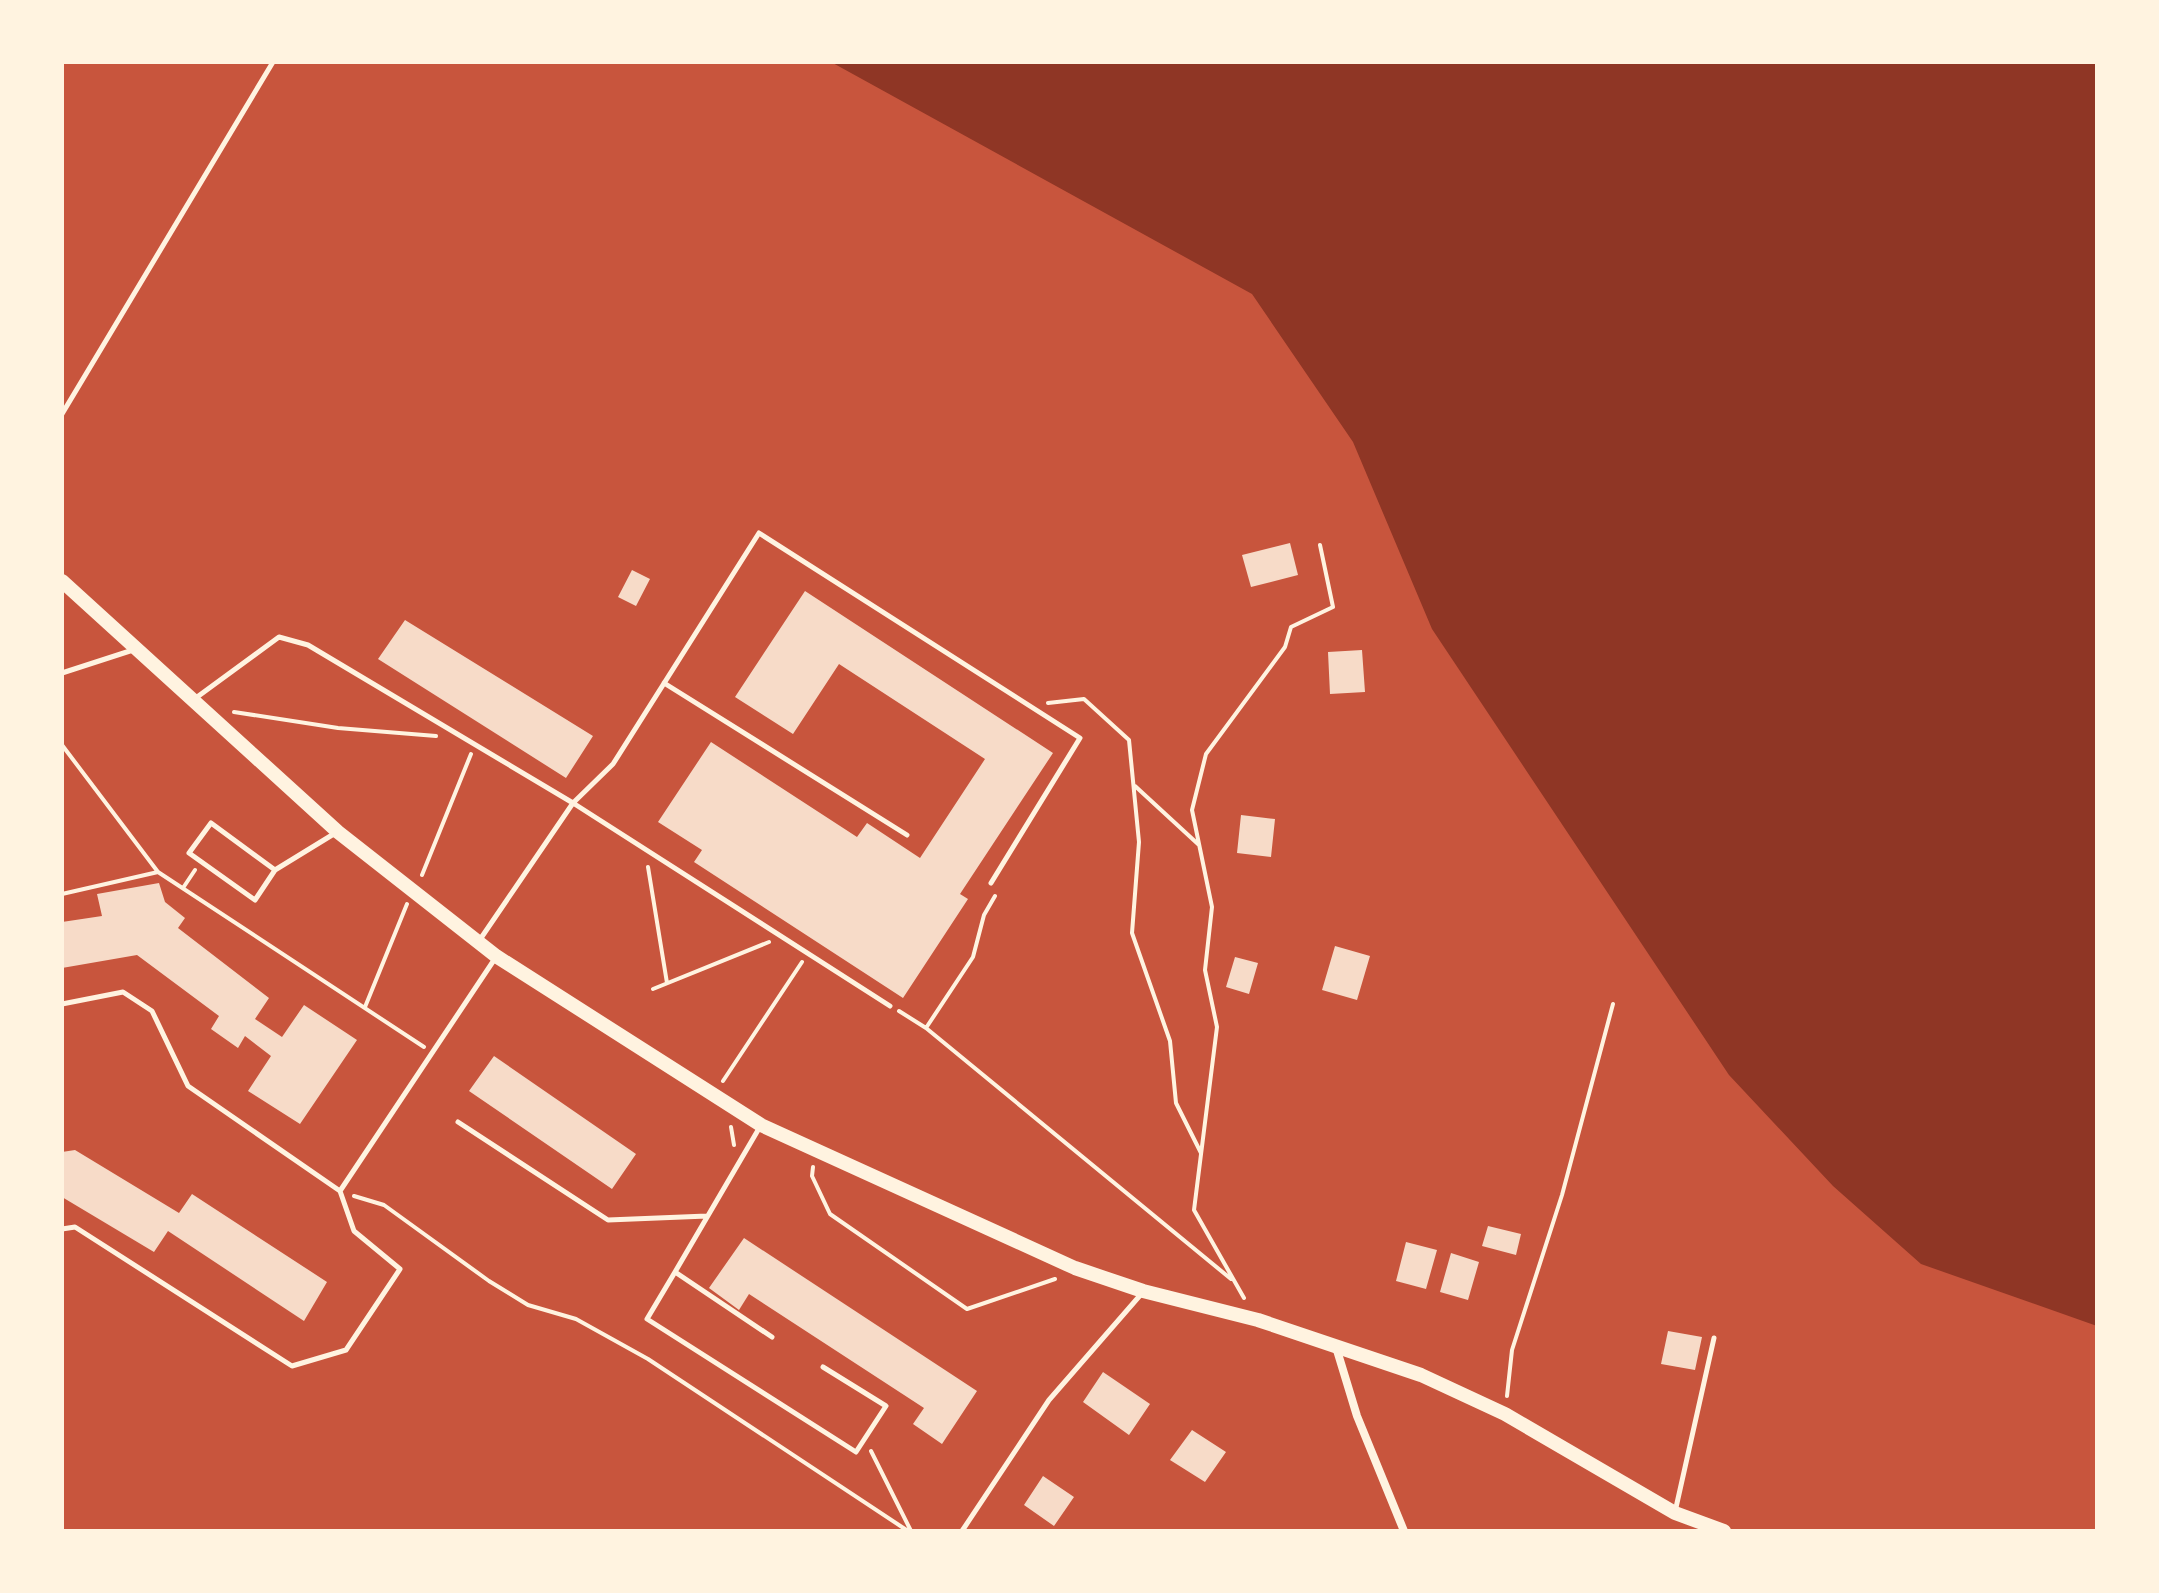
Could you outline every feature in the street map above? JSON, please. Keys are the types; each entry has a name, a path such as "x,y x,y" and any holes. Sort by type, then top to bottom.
{"street":[{"path":"62,581 338,832 496,956 761,1125 1081,1270 1143,1291 1258,1320 1421,1375 1505,1414 1675,1513 1724,1531"},
{"path":"1336,1347 1357,1416 1404,1531"}],"lane":[{"path":"62,414 273,62"},
{"path":"479,942 573,803 613,764 759,533 1080,738 991,883"},
{"path":"193,701 279,637 308,645 573,803 890,1006"},
{"path":"62,673 136,649"},
{"path":"664,683 907,835"},
{"path":"275,870 211,823 189,853 255,900 275,870 338,832"},
{"path":"340,1191 496,956"},
{"path":"62,1004 123,992 152,1011 188,1086 340,1191 354,1231 400,1269 346,1350 292,1366 75,1227 62,1229"},
{"path":"458,1122 608,1220 708,1216"},
{"path":"761,1125 647,1319 856,1452 886,1406 823,1367"},
{"path":"675,1272 772,1337"},
{"path":"962,1531 1049,1400 1143,1291"},
{"path":"1675,1513 1714,1338"}],"path":[{"path":"1258,1320 1194,1210 1217,1027 1205,970 1212,907 1192,810 1206,754 1285,647 1291,627 1333,607 1320,545"},
{"path":"1030,706 1084,699 1129,740 1139,842 1132,933 1170,1041 1176,1103 1201,1154"},
{"path":"231,712 338,728 466,739"},
{"path":"62,745 158,872 432,1052"},
{"path":"1133,784 1199,845"},
{"path":"646,849 667,983"},
{"path":"183,888 201,862"},
{"path":"62,894 158,872"},
{"path":"926,1028 973,957 984,915 995,896 991,883"},
{"path":"653,989 782,937"},
{"path":"715,1095 808,953"},
{"path":"1505,1414 1512,1350 1562,1195 1613,1004"},
{"path":"890,1006 926,1028 1233,1281"},
{"path":"727,1156 734,1144 731,1125"},
{"path":"814,1149 812,1176 830,1214 967,1309 1081,1270"},
{"path":"340,1191 384,1205 489,1281 528,1305 576,1319 648,1359 909,1531"},
{"path":"865,1438 909,1531"}],"shaded area":[{"path":"831,62 2097,62 2097,1326 1921,1264 1833,1186 1729,1075 1432,629 1353,442 1252,294"}],"building":[{"path":"1290,543 1298,575 1251,587 1242,555"},
{"path":"632,570 650,579 636,606 618,597"},
{"path":"805,591 1053,753 960,894 968,899 903,998 694,862 702,850 658,822 711,742 857,837 867,823 920,858 985,759 839,664 793,734 735,697"},
{"path":"405,620 593,736 566,778 378,659"},
{"path":"1362,650 1365,692 1330,694 1328,652"},
{"path":"1241,815 1275,819 1271,857 1237,853"},
{"path":"159,883 165,902 185,918 178,928 269,998 255,1019 282,1037 304,1005 357,1040 300,1124 248,1091 271,1056 245,1036 238,1048 211,1029 219,1016 137,955 62,968 62,922 102,916 97,894"},
{"path":"1335,946 1370,956 1357,1000 1322,990"},
{"path":"1235,957 1258,963 1249,994 1226,987"},
{"path":"494,1056 636,1154 612,1189 469,1091"},
{"path":"75,1150 179,1213 192,1194 327,1282 304,1321 168,1231 154,1252 62,1197 62,1152"},
{"path":"1488,1226 1521,1234 1516,1255 1482,1246"},
{"path":"744,1238 977,1391 942,1444 913,1424 924,1408 749,1294 739,1310 709,1288"},
{"path":"1406,1242 1437,1250 1426,1289 1396,1281"},
{"path":"1451,1253 1479,1262 1468,1300 1440,1292"},
{"path":"1668,1331 1702,1337 1695,1370 1661,1364"},
{"path":"1103,1372 1150,1404 1129,1435 1083,1402"},
{"path":"1192,1430 1226,1452 1205,1482 1170,1460"},
{"path":"1043,1476 1074,1497 1054,1526 1024,1505"}]}
